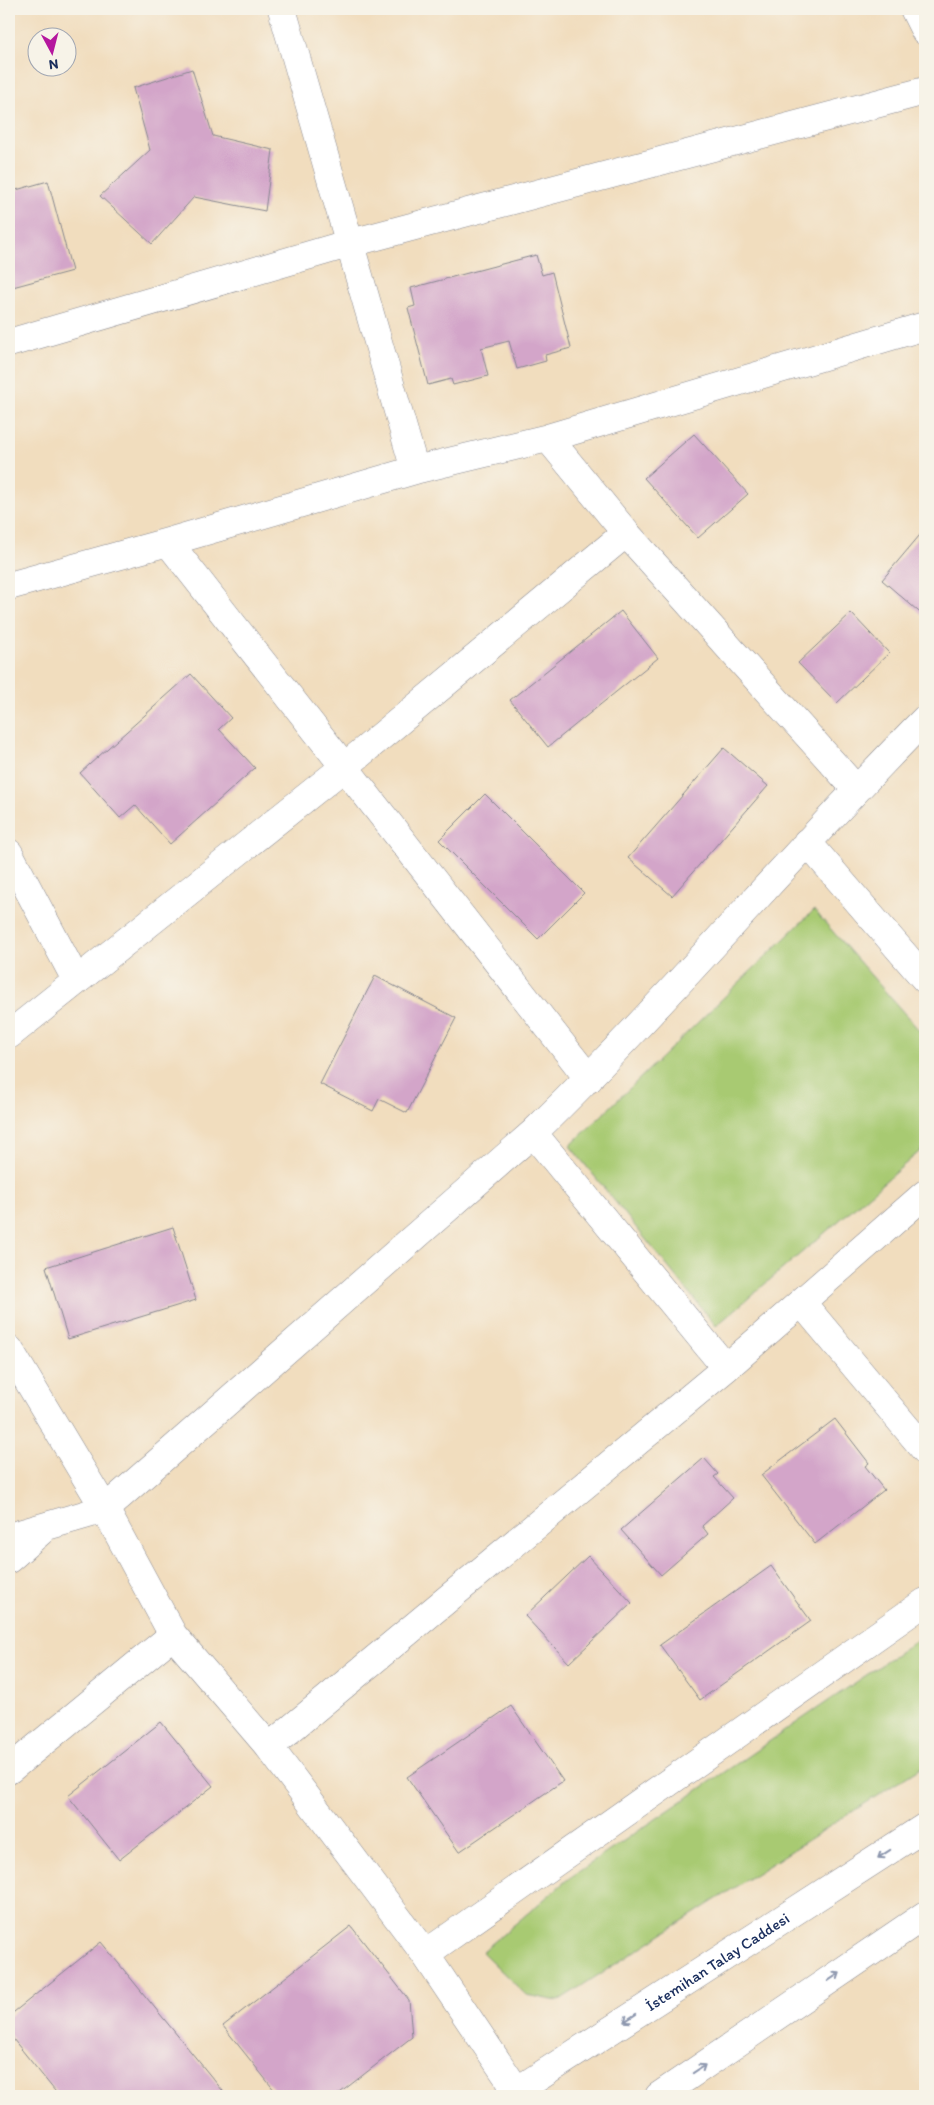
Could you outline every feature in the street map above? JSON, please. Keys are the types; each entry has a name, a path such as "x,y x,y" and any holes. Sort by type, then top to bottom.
{"street":[{"path":"282,9 414,470"},
{"path":"914,9 925,31"},
{"path":"9,344 350,244 925,91"},
{"path":"9,586 414,470 548,438 925,326"},
{"path":"548,438 626,533 856,789"},
{"path":"9,1035 344,768 626,533"},
{"path":"168,542 589,1079"},
{"path":"9,1537 105,1509 533,1133 589,1079 856,789 925,719"},
{"path":"807,842 925,979"},
{"path":"9,853 76,980"},
{"path":"533,1133 726,1368"},
{"path":"269,1748 726,1368 925,1194"},
{"path":"802,1303 925,1450"},
{"path":"9,1349 105,1509 173,1635 269,1748 425,1954 513,2094"},
{"path":"9,1559 45,1528"},
{"path":"425,1954 925,1602"},
{"path":"9,1770 173,1635"},
{"name":"İstemihan Talay Caddesi","path":"513,2094 925,1827"},
{"path":"659,2096 925,1915"}],"green space":[{"path":"814,910 925,1037 925,1147 716,1326 570,1146"},
{"path":"925,1635 925,1765 558,2001 526,1995 482,1952 568,1879"}],"building":[{"path":"192,69 213,136 273,150 265,211 194,197 152,244 100,196 150,150 133,88"},
{"path":"48,181 72,271 9,288 9,192"},
{"path":"536,255 542,275 552,272 571,348 545,355 546,361 517,369 509,341 481,348 488,376 453,385 451,379 428,385 408,308 415,306 411,288"},
{"path":"694,434 748,494 698,538 644,478"},
{"path":"925,529 925,617 882,580"},
{"path":"621,611 658,658 548,747 510,700"},
{"path":"851,613 889,653 837,703 798,663"},
{"path":"191,674 231,718 219,729 255,768 170,844 135,805 120,818 80,773"},
{"path":"724,748 768,786 672,896 628,858"},
{"path":"485,794 584,893 538,939 439,840"},
{"path":"375,976 456,1018 407,1113 379,1099 373,1111 320,1084"},
{"path":"173,1227 196,1300 68,1339 46,1267"},
{"path":"835,1419 869,1463 865,1466 884,1490 815,1544 761,1475"},
{"path":"704,1458 718,1474 714,1477 733,1498 702,1526 708,1534 661,1575 621,1530"},
{"path":"588,1556 632,1603 569,1663 525,1616"},
{"path":"771,1566 811,1621 700,1700 660,1645"},
{"path":"511,1706 563,1781 459,1852 407,1777"},
{"path":"161,1722 213,1786 119,1860 68,1796"},
{"path":"351,1926 409,2000 412,2037 336,2096 279,2096 223,2026"},
{"path":"101,1942 227,2096 59,2096 9,2034 9,2016"}]}
